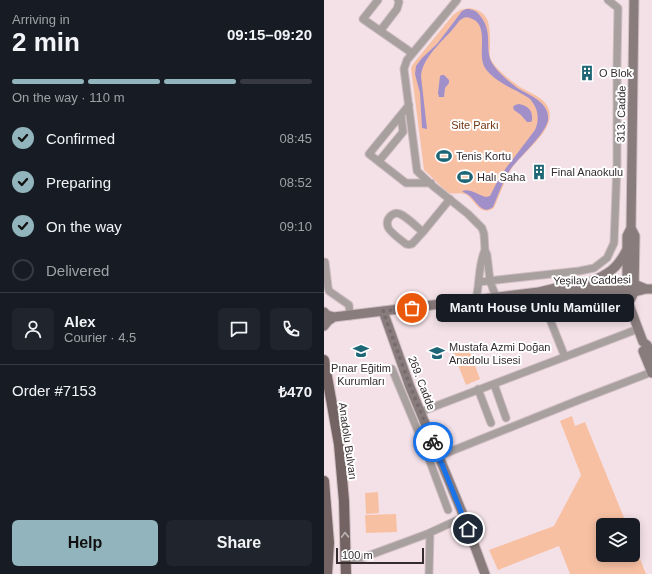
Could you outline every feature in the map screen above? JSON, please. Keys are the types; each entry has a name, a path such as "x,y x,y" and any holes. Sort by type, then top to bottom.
{"main road":[{"name":"313. Cadde","path":"631,288 627,236 631,228 634,0"},
{"name":"313. Cadde","path":"631,228 635,236 631,288"},
{"path":"586,284 606,275 614,269 622,260 627,250"},
{"name":"Yeşilay Caddesi","path":"334,318 539,292 564,286 586,284 649,289"},
{"path":"631,288 629,303 631,310 643,342 647,346 652,357"},
{"name":"Yeşilay Caddesi","path":"539,292 559,293 631,288"},
{"name":"269. Cadde","path":"383,311 420,412 428,441 439,456 486,574"},
{"path":"324,312 334,318"},
{"path":"324,326 328,321 334,318"},
{"path":"643,342 642,347 652,373"},
{"name":"Anadolu Bulvarı","path":"324,360 339,444 344,501 346,574"},
{"path":"324,481 330,542 326,568"}],"street":[{"path":"378,0 363,19 412,53"},
{"path":"380,31 397,9 399,2 398,0"},
{"path":"457,0 412,53 407,60 404,69 417,171 468,214 482,228 484,234 484,250 476,299"},
{"path":"479,282 594,268 607,258 614,244 617,164 618,8 608,0"},
{"path":"409,105 369,154 406,183 431,183"},
{"path":"379,161 403,132 401,115"},
{"path":"423,232 401,215 396,213 388,220 387,225 389,229 408,244 412,244 423,232 450,200"},
{"path":"484,250 488,255 490,281 496,297"},
{"path":"325,262 328,287 330,291 350,305 350,316"},
{"path":"539,292 565,356"},
{"path":"420,412 638,329"},
{"path":"392,369 428,441 448,510"},
{"path":"439,456 579,400 652,373"},
{"path":"494,384 506,418"},
{"path":"478,390 491,423"},
{"path":"346,559 362,558 430,533 464,517"},
{"path":"429,574 430,533"}],"green space":[{"name":"Site Parkı","path":"469,8 482,13 488,21 490,32 490,56 495,65 503,74 520,87 541,99 548,108 550,114 549,121 542,134 510,171 494,208 485,211 479,208 467,195 462,193 449,193 424,170 411,68 453,15 460,10"},
{"path":"467,344 480,379 466,385 452,350"},
{"path":"572,416 575,426 585,422 624,518 596,518 596,562 640,562 640,559 646,574 570,574 559,546 498,570 489,550 554,526 581,475 560,421"},
{"path":"378,492 379,513 366,514 365,493"},
{"path":"396,514 397,532 366,533 365,515"}],"shaded area":[{"path":"466,9 476,12 485,23 488,36 489,55 494,66 501,75 513,85 542,103 548,113 546,126 537,139 507,174 493,207 486,210 480,207 470,196 462,191 471,191 486,197 490,196 506,168 535,130 538,118 535,106 530,99 508,87 491,75 485,68 482,55 482,33 480,26 476,21 466,17 459,21 431,53 423,68 421,76 427,129 422,128 420,93 415,74 416,66 437,44 462,11"},
{"path":"442,75 449,80 449,83 445,88 444,97 439,97 440,76"},
{"path":"519,104 530,110 532,114 532,121 527,122 514,110 513,107"}],"way so far":[{"path":"412,308 383,311 410,386 433,442"}],"place":[{"name":"O Blok","path":"587,73"},
{"name":"Tenis Kortu","path":"444,156"},
{"name":"Final Anaokulu","path":"539,172"},
{"name":"Halı Saha","path":"465,177"},
{"name":"Mantı House Unlu Mamüller","path":"412,308"},
{"name":"Pınar Eğitim Kurumları","path":"361,351"},
{"name":"Mustafa Azmi Doğan Anadolu Lisesi","path":"437,353"}],"route":[{"path":"433,442 468,529"}]}
